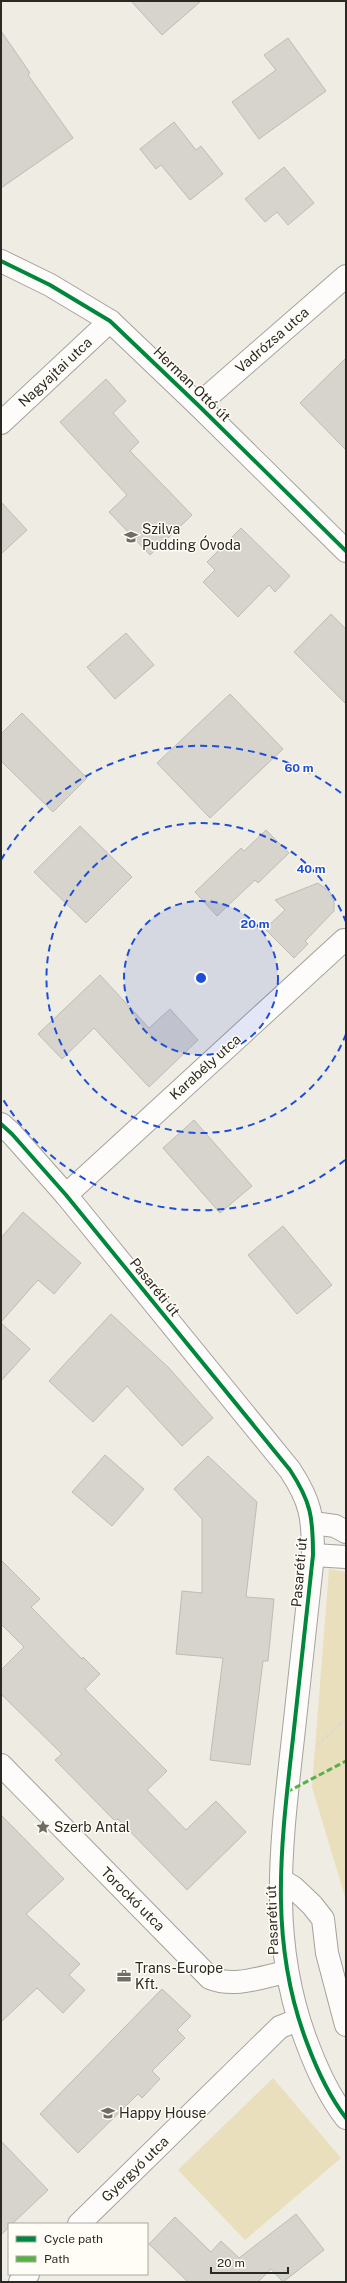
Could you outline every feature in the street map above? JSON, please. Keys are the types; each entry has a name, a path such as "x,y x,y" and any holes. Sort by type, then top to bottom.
{"street":[{"name":"Herman Ottó út","path":"1,261 50,285 110,321 198,405 346,551"},
{"name":"Vadrózsa utca","path":"198,405 346,276"},
{"name":"Nagyajtai utca","path":"1,423 110,321"},
{"name":"Karabély utca","path":"66,1195 344,940"},
{"name":"Pasaréti út","path":"5,1135 66,1195 290,1470 306,1498 313,1522 313,1555 287,1792 281,1880 281,1932 286,1972 298,2020 313,2060 345,2113"},
{"path":"313,1522 335,1526 346,1532"},
{"path":"313,1555 346,1557"},
{"name":"Torockó utca","path":"1,1765 210,1978 222,1983 235,1983 286,1972"},
{"path":"281,1880 293,1887 312,1905 323,1919 327,1953 346,2025"},
{"name":"Gyergyó utca","path":"80,2223 280,2027 298,2020"}],"shaded area":[{"path":"329,1569 346,1572 346,1900 312,1787"},
{"path":"273,2078 341,2158 245,2240 178,2170"}],"building":[{"path":"131,1 201,1 162,35"},
{"path":"1,31 30,73 28,75 73,138 1,188"},
{"path":"288,38 326,91 259,139 232,102 276,70 264,55"},
{"path":"174,122 196,150 201,146 223,174 190,200 161,165 156,169 140,149"},
{"path":"284,167 314,203 288,225 277,212 265,222 245,199"},
{"path":"346,358 346,450 300,403"},
{"path":"106,379 126,401 113,413 139,442 130,451 192,515 150,555 109,512 127,495 60,422"},
{"path":"1,502 27,530 1,554"},
{"path":"241,528 290,576 275,592 269,585 238,617 203,582 215,570 207,562"},
{"path":"331,614 346,629 346,704 294,652"},
{"path":"126,633 154,665 115,699 87,667"},
{"path":"230,694 283,749 210,818 157,763"},
{"path":"22,713 87,778 53,812 1,761 1,734"},
{"path":"80,826 132,877 86,923 34,872"},
{"path":"266,830 289,853 258,883 255,880 217,916 195,892 241,848 244,851"},
{"path":"318,883 330,892 334,902 334,911 305,941 308,944 294,958 265,929 285,910 275,900"},
{"path":"100,975 149,1028 170,1009 198,1040 149,1087 94,1028 62,1059 38,1034"},
{"path":"194,1120 252,1186 220,1213 163,1148"},
{"path":"23,1212 81,1263 54,1294 38,1280 1,1322 1,1238"},
{"path":"283,1226 332,1285 297,1314 248,1255"},
{"path":"111,1314 169,1368 213,1418 182,1446 127,1386 93,1422 49,1381"},
{"path":"1,1323 30,1349 1,1381"},
{"path":"105,1455 144,1489 112,1526 72,1492"},
{"path":"208,1456 257,1502 246,1597 274,1599 268,1661 263,1661 250,1765 210,1760 223,1658 176,1654 182,1591 202,1593 202,1519 174,1489"},
{"path":"1,1560 40,1599 31,1607 82,1659 83,1657 100,1674 85,1689 167,1771 147,1790 186,1830 216,1801 246,1832 187,1890 118,1819 115,1821 55,1760 62,1754 1,1694 1,1670 24,1647 1,1624"},
{"path":"1,1815 64,1879 26,1914 80,1964 69,1975 85,1990 63,2013 37,1988 1,2022"},
{"path":"162,1989 191,2016 177,2030 185,2038 152,2071 160,2079 142,2098 138,2094 78,2153 40,2114"},
{"path":"1,2141 48,2190 13,2223 8,2223 8,2228 1,2235"},
{"path":"296,2214 324,2250 283,2282 271,2269 258,2282 188,2282 149,2244 175,2217 211,2252 221,2241 239,2258"}],"marked path":[{"path":"287,1792 346,1761"}],"cycle path":[{"path":"1,261 50,285 110,321 198,405 346,551"},
{"path":"1,1124 12,1134 66,1195 290,1470 307,1501 311,1520 313,1555 285,1816 281,1892 282,1930 287,1967 295,2005 307,2043 324,2082 334,2101 346,2118"}],"place":[{"name":"Szilva Pudding Óvoda","path":"131,537"},
{"name":"Szerb Antal","path":"43,1827"},
{"name":"Trans-Europe Kft.","path":"124,1976"},
{"name":"Happy House","path":"108,2113"}]}
